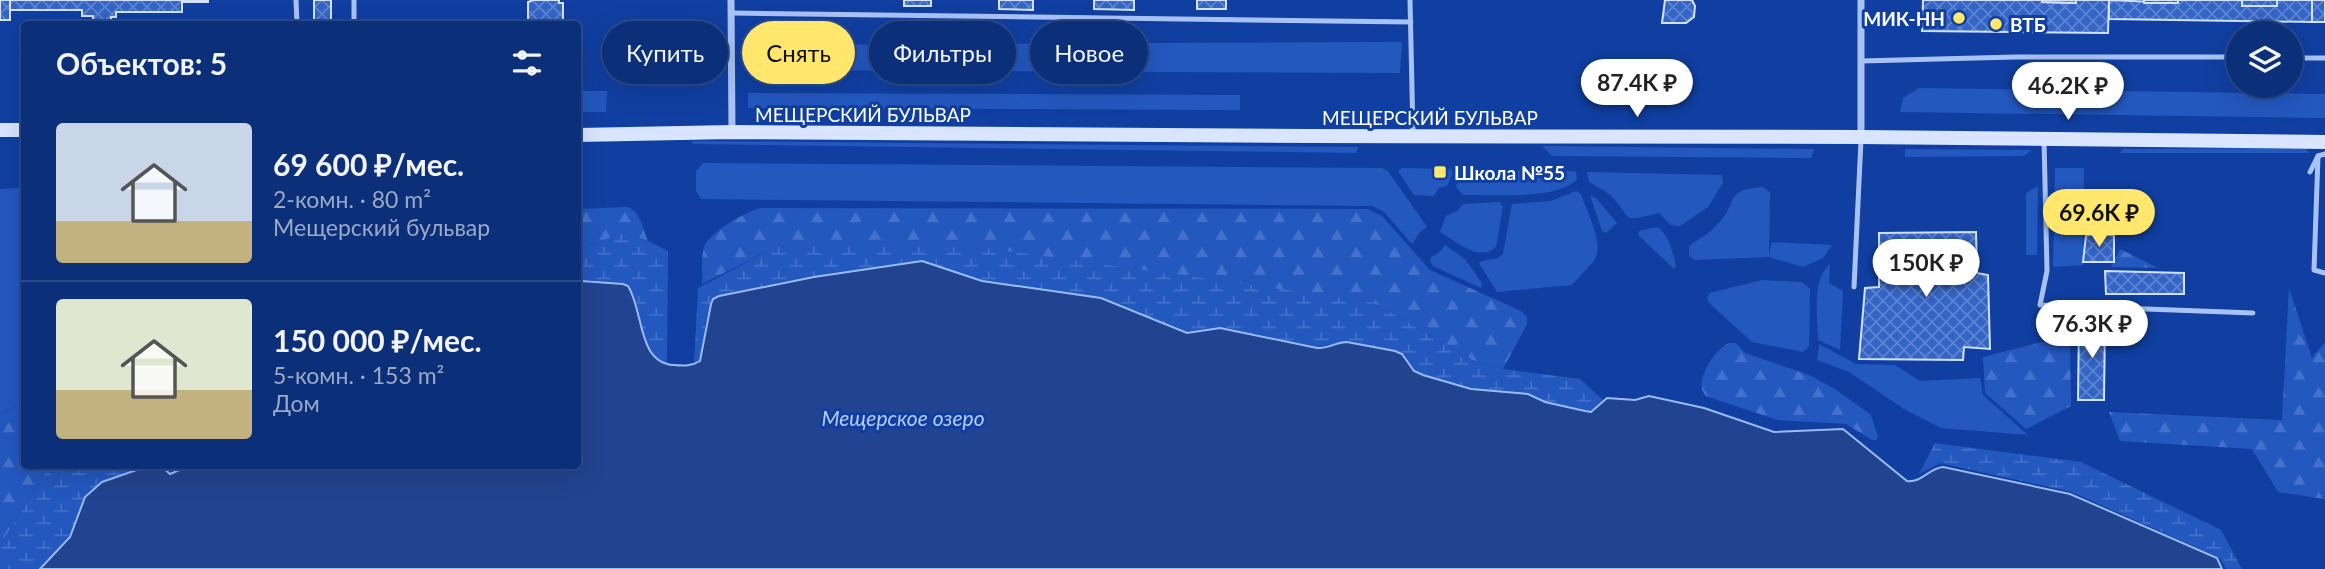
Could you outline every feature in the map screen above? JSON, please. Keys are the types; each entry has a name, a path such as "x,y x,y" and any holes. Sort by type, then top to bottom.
{"main road":[{"path":"0,130 21,130"},
{"name":"МЕЩЕРСКИЙ БУЛЬВАР","path":"581,135 732,132 2325,142"}],"street":[{"path":"731,0 732,132"},
{"path":"1861,0 1861,137"}],"lane":[{"path":"296,0 297,21"},
{"path":"354,0 354,21"},
{"path":"1410,0 1413,136"},
{"path":"731,13 1411,22"},
{"path":"1861,61 2015,57 2226,57"},
{"path":"2303,58 2325,58"},
{"path":"1854,287 1861,137"},
{"path":"2044,139 2047,271 2040,305 2253,313"},
{"path":"2310,172 2318,156 2325,154"},
{"path":"2318,156 2314,270 2325,273"}],"green space":[{"path":"1402,42 1400,73 1148,72 1148,43"},
{"path":"855,44 869,44 869,71 855,71"},
{"path":"1016,44 1030,44 1030,71 1016,71"},
{"path":"1919,88 2226,93 2226,98 2303,98 2303,94 2325,94 2325,118 1900,112 1903,98"},
{"path":"581,91 607,91 606,112 581,112"},
{"path":"748,93 1240,95 1240,110 748,108"},
{"path":"693,141 1358,147 1356,153 692,144"},
{"path":"1542,146 1814,149 1811,158 1552,156"},
{"path":"2306,148 2309,153 2120,153 2123,149"},
{"path":"1905,149 2032,150 2024,156 1905,157"},
{"path":"703,163 1382,168 1388,171 1427,227 1411,243 1383,211 1372,206 701,199 696,191 696,171"},
{"path":"1402,168 1450,169 1453,172 1447,186 1439,188 1434,196 1414,195 1398,171"},
{"path":"2055,168 2084,168 2083,265 2053,267"},
{"path":"1465,170 1573,171 1576,172 1577,179 1555,191 1463,195 1456,187 1460,174"},
{"path":"1587,172 1722,175 1723,183 1708,207 1680,226 1671,225 1659,213 1631,218 1609,194 1589,182"},
{"path":"2038,186 2037,255 2026,255 2026,193"},
{"path":"1763,187 1770,192 1769,254 1772,242 1832,245 1823,258 1803,267 1769,257 1695,260 1689,256 1689,246 1716,226 1736,195 1750,188"},
{"path":"21,188 21,404 0,414 0,189"},
{"path":"1576,191 1581,194 1596,237 1597,254 1594,261 1572,285 1497,292 1479,263 1503,254 1512,204 1551,201"},
{"path":"1590,195 1597,199 1617,223 1606,233 1602,231"},
{"path":"1500,202 1503,207 1496,247 1489,251 1475,252 1440,232 1446,216 1457,211 1463,204"},
{"path":"627,207 638,216 648,241 623,233 581,249 581,209"},
{"path":"761,208 1368,209 1382,216 1430,270 1521,311 1527,317 1527,324 1503,369 1472,360 1368,301 770,250 702,284 705,245 714,234 730,223"},
{"path":"1657,227 1665,234 1670,244 1676,266 1674,269 1638,235 1639,231"},
{"path":"623,233 668,251 667,365 652,353 628,286 589,280 581,282 581,249"},
{"path":"1445,245 1465,259 1482,283 1481,288 1433,266 1431,257 1439,253"},
{"path":"784,246 978,247 1368,301 1472,360 1503,369 1580,379 1603,400 1590,412 1545,402 1528,394 1471,389 1423,375 1414,371 1402,354 1317,348 1220,328 1187,333 1101,298 982,281 922,261 814,277 719,296 707,319 702,356 694,364 698,288 770,250"},
{"path":"2120,249 2158,268 2111,267"},
{"path":"1830,264 1829,283 1843,291 1840,350 1818,340 1818,289 1820,279"},
{"path":"1762,280 1802,282 1810,289 1809,346 1803,352 1752,342 1709,303 1707,298 1709,293"},
{"path":"2289,288 2312,358 2325,342 2325,499 2278,492 2252,449 2120,441 2109,412 2282,420"},
{"path":"2070,335 2071,406 2026,429 1985,393 1983,357"},
{"path":"1729,343 1736,343 1745,353 1809,375 1835,389 1871,415 1878,437 1872,440 1846,424 1777,420 1706,396 1702,390 1703,375 1712,359"},
{"path":"1819,344 1856,364 1895,365 1920,381 1980,378 1983,395 2028,435 1941,428 1904,409 1849,372 1817,360"},
{"path":"21,404 21,469 86,469 45,473 0,545 0,414"},
{"path":"1935,443 2081,462 2221,530 2242,569 2226,569 2220,558 2072,492 1940,463 1919,474"},
{"path":"139,469 102,482 85,497 70,537 40,569 0,569 0,545 45,473"}],"water":[{"name":"Мещерское озеро","path":"922,261 982,281 1101,298 1187,333 1220,328 1317,348 1347,342 1395,351 1402,354 1414,371 1423,375 1471,389 1528,394 1545,402 1585,411 1591,412 1607,398 1635,400 1649,396 1704,408 1774,432 1843,429 1907,481 1917,480 1943,467 2070,494 2217,558 2222,569 40,569 70,537 85,497 102,482 139,469 164,469 170,474 182,469 581,469 581,282 628,286 647,346 653,355 662,362 685,365 700,361 713,299 814,277"}],"building":[{"path":"0,0 10,0 10,20 0,20"},
{"path":"10,0 208,2 182,2 182,12 116,12 116,17 111,17 111,21 93,21 93,16 82,16 82,10 10,10"},
{"path":"314,0 331,0 331,21 314,21"},
{"path":"559,0 559,3 563,3 563,20 528,20 528,2"},
{"path":"904,0 931,0 931,6 904,6"},
{"path":"999,0 1033,0 1033,10 999,9"},
{"path":"1094,0 1134,0 1134,10 1094,9"},
{"path":"1197,0 1226,0 1226,9 1197,9"},
{"path":"1665,0 1692,0 1695,6 1694,17 1686,23 1662,23"},
{"path":"1923,0 2042,0 2076,3 2076,0 2109,0 2108,33 1922,31"},
{"path":"2076,0 2076,3 2042,2"},
{"path":"2109,0 2178,3 2178,0 2242,0 2242,6 2277,6 2277,0 2312,0 2312,22 2109,19"},
{"path":"2144,0 2178,0 2178,3 2144,3"},
{"path":"2242,0 2277,0 2277,6 2242,6"},
{"path":"2312,0 2325,0 2325,22 2312,22"},
{"path":"1976,232 1977,273 1988,275 1990,349 1964,347 1963,360 1859,359 1865,288 1879,287 1879,233"},
{"path":"2086,235 2114,235 2114,262 2083,262"},
{"path":"2105,271 2184,273 2184,294 2106,294"},
{"path":"2079,321 2105,321 2104,400 2078,400"}],"place":[{"name":"МИК-НН","path":"1959,18"},
{"name":"ВТБ","path":"1996,24"},
{"name":"Школа №55","path":"1440,172"}]}
